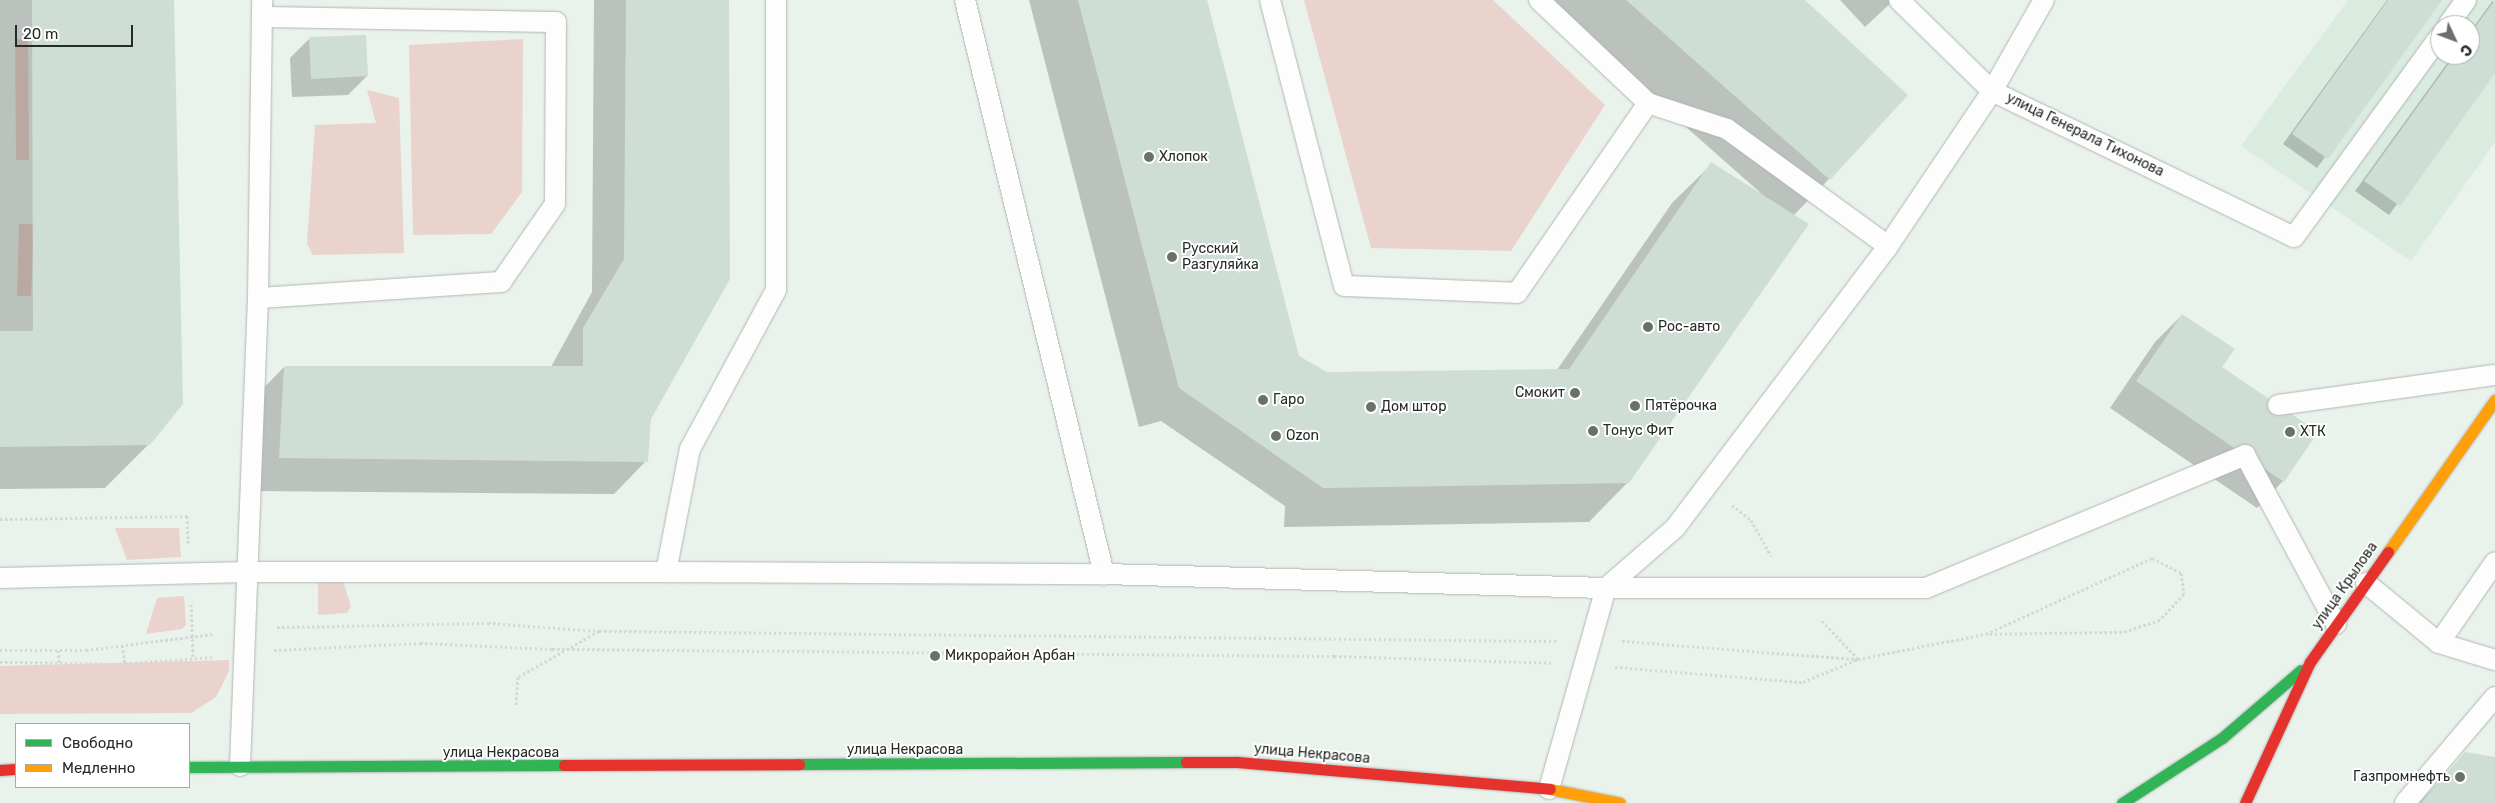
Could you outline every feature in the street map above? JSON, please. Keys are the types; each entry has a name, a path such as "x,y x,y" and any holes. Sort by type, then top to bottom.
{"main road":[{"name":"улица Крылова","path":"2245,803 2310,662 2495,400"},
{"path":"2122,803 2222,738 2310,662"},
{"name":"улица Некрасова","path":"190,767 515,768 1237,762 1549,789 1620,803"},
{"path":"0,770 15,769"}],"lane":[{"path":"666,572 690,449 776,290 776,0"},
{"path":"965,0 1104,574"},
{"path":"1270,0 1344,286 1516,293 1648,103"},
{"path":"1539,0 1648,103 1727,129 1888,246"},
{"name":"улица Генерала Тихонова","path":"1899,0 1992,91 2294,237 2430,50"},
{"path":"1549,789 1594,640 1606,588 1675,528 1888,246 1992,91 2044,0"},
{"path":"2455,15 2466,0"},
{"path":"240,766 248,628 247,572 258,298 262,9 556,22 555,204 501,282 258,298"},
{"path":"2278,406 2495,375"},
{"path":"0,578 247,572 1104,574 1606,588 1926,588 2246,455 2336,624"},
{"path":"2439,643 2495,562"},
{"path":"2366,583 2439,643 2495,660"},
{"path":"2405,803 2495,697"}],"path":[{"path":"1708,486 1751,520 1789,588 1858,659"},
{"path":"0,662 125,663 344,644 1343,656 1587,663 1661,674 1803,682 1858,659 1986,634 2122,632 2160,620 2184,594 2181,573 2152,558 1986,634"},
{"path":"0,650 58,650 122,645 248,628 488,624 599,631 1594,640 1858,659"},
{"path":"516,705 518,677 599,631"},
{"path":"122,645 125,663"},
{"path":"58,650 59,663"}],"shaded area":[{"path":"1304,0 1493,0 1605,105 1511,251 1371,248"},
{"path":"2348,0 2495,0 2495,142 2411,261 2241,146"},
{"path":"15,39 28,39 29,160 16,160"},
{"path":"523,39 522,192 491,234 413,235 409,45"},
{"path":"367,90 399,98 404,253 313,255 307,244 315,125 376,123"},
{"path":"19,224 34,224 31,296 17,296"},
{"path":"115,528 179,528 181,557 127,560"},
{"path":"343,581 351,606 347,613 318,615 318,583"},
{"path":"184,596 186,625 182,629 146,634 157,598"},
{"path":"229,660 229,671 216,697 191,713 0,714 0,666"}],"building":[{"path":"32,0 174,0 183,404 150,445 0,447 0,331 33,331"},
{"path":"626,0 729,0 730,279 651,419 648,462 279,458 284,366 583,366 583,328 624,259"},
{"path":"1078,0 1207,0 1299,356 1327,372 1569,369 1711,162 1809,224 1629,483 1323,488 1179,388"},
{"path":"1626,0 1805,0 1908,95 1830,180"},
{"path":"2388,0 2442,0 2328,159 2292,134"},
{"path":"2495,0 2495,73 2400,206 2364,181 2448,65 2480,65 2480,20"},
{"path":"366,35 368,76 311,79 309,37"},
{"path":"2182,314 2235,349 2222,367 2318,432 2284,482 2136,381"},
{"path":"2465,752 2495,757 2495,803 2421,803"}],"traffic: fast":[{"path":"2122,803 2222,738 2301,670"},
{"path":"799,764 1186,762"},
{"path":"190,767 564,765"}],"traffic: slow":[{"path":"2388,552 2495,400"},
{"path":"1550,789 1620,803"}],"traffic: jam":[{"path":"2245,803 2310,662 2388,552"},
{"path":"1186,762 1237,762 1550,789"},
{"path":"564,765 799,764"},
{"path":"0,770 15,769"}],"place":[{"name":"Хлопок","path":"1149,157"},
{"name":"Русский Разгуляйка","path":"1172,257"},
{"name":"Рос-авто","path":"1648,327"},
{"name":"Смокит","path":"1575,393"},
{"name":"Гаро","path":"1263,400"},
{"name":"Пятёрочка","path":"1635,406"},
{"name":"Дом штор","path":"1371,407"},
{"name":"Тонус Фит","path":"1593,431"},
{"name":"ХТК","path":"2290,432"},
{"name":"Ozon","path":"1276,436"},
{"name":"Микрорайон Арбан","path":"935,656"},
{"name":"Газпромнефть","path":"2460,777"}]}
